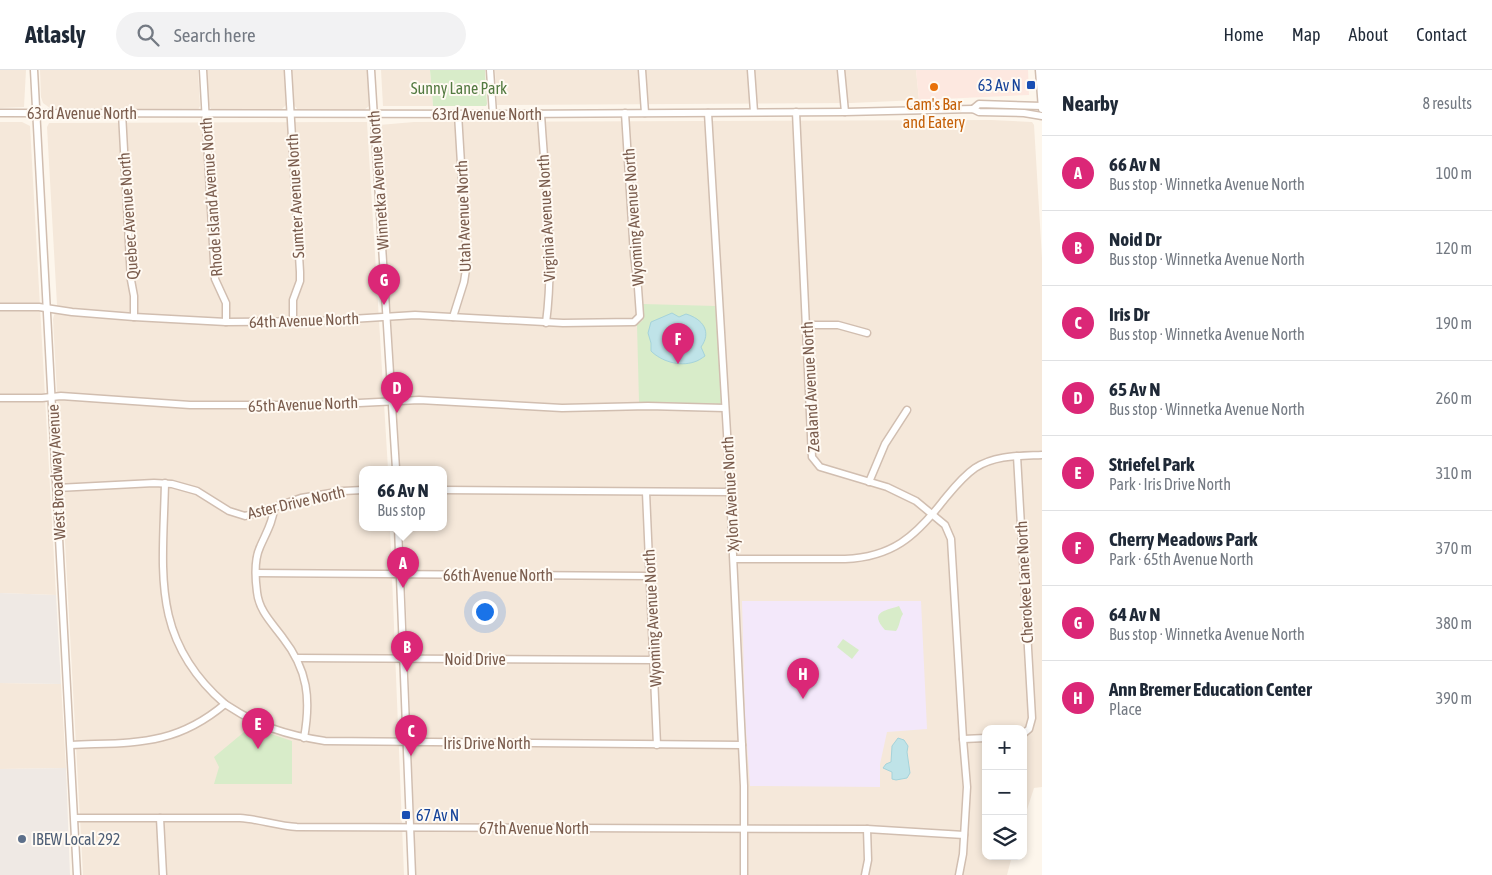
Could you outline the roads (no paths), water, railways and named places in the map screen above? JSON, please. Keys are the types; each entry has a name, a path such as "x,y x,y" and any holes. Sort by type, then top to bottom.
{"street":[{"name":"West Broadway Avenue","path":"34,70 77,875"},
{"name":"Rhode Island Avenue North","path":"203,70 215,279 226,303 226,322"},
{"name":"Sumter Avenue North","path":"288,70 300,272 300,281 293,300 293,321"},
{"name":"Winnetka Avenue North","path":"372,70 396,466"},
{"path":"490,70 493,114"},
{"path":"642,70 645,113"},
{"path":"751,70 754,112"},
{"path":"841,70 845,112"},
{"path":"1040,70 1042,108"},
{"name":"63rd Avenue North","path":"973,109 979,104 1042,108"},
{"name":"63rd Avenue North","path":"0,113 541,114 845,112 973,109 979,112 1042,116"},
{"name":"Zealand Avenue North","path":"796,112 812,458 820,468 895,490 916,501 933,514 949,531 952,546 967,787 964,854 959,875"},
{"name":"Wyoming Avenue North","path":"625,113 640,316 638,320"},
{"name":"Xylon Avenue North","path":"708,113 734,559 742,745 744,875"},
{"name":"Quebec Avenue North","path":"122,114 134,318"},
{"name":"Utah Avenue North","path":"453,317 464,282 467,263 458,114"},
{"name":"Virginia Avenue North","path":"541,114 550,255 546,323"},
{"name":"64th Avenue North","path":"0,307 39,306 134,318 226,322 415,315 546,323 634,322 638,320"},
{"path":"806,325 838,325 868,333"},
{"name":"65th Avenue North","path":"0,398 61,396 190,405 255,406 419,400 562,408 648,406 726,408"},
{"path":"869,482 884,444 907,410"},
{"path":"734,559 861,559 892,549 918,531 958,483 976,468 998,458 1042,455"},
{"name":"Cherokee Lane North","path":"1017,456 1032,718 1027,731"},
{"path":"71,745 159,740 189,729 225,704 211,692 189,664 180,648 167,614 163,578 165,483"},
{"name":"Aster Drive North","path":"57,488 165,483 197,491 236,514 254,515 321,493 359,490"},
{"path":"447,490 730,492"},
{"name":"Wyoming Avenue North","path":"646,492 658,745"},
{"path":"274,508 273,518 257,556 257,592 264,614 297,658 305,679 309,702 304,738"},
{"path":"398,531 412,875"},
{"name":"66th Avenue North","path":"256,573 650,576"},
{"name":"Noid Drive","path":"297,658 654,660"},
{"name":"Iris Drive North","path":"225,704 258,724 276,731 325,742 742,745"},
{"path":"963,739 982,738"},
{"name":"67th Avenue North","path":"75,818 247,818 297,827 867,829 964,835"},
{"path":"160,818 163,875"},
{"path":"865,875 868,860 867,829"}],"water":[{"path":"672,313 679,317 686,314 692,316 701,323 706,331 701,347 705,356 694,362 682,364 665,360 651,351 648,333 651,322"},
{"path":"898,738 904,740 908,746 910,773 907,778 896,780 892,779 892,772 883,768 891,762 892,746"}],"place":[{"name":"63 Av N","path":"1031,85"},
{"name":"Cam's Bar and Eatery","path":"934,87"},
{"name":"64 Av N","path":"384,305"},
{"name":"Cherry Meadows Park","path":"678,364"},
{"name":"65 Av N","path":"397,413"},
{"name":"66 Av N","path":"403,588"},
{"name":"Noid Dr","path":"407,672"},
{"name":"Ann Bremer Education Center","path":"803,699"},
{"name":"Striefel Park","path":"258,749"},
{"name":"Iris Dr","path":"411,756"},
{"name":"67 Av N","path":"406,815"},
{"name":"IBEW Local 292","path":"22,839"}],"park label":[{"name":"Sunny Lane Park","path":"459,88"}]}
